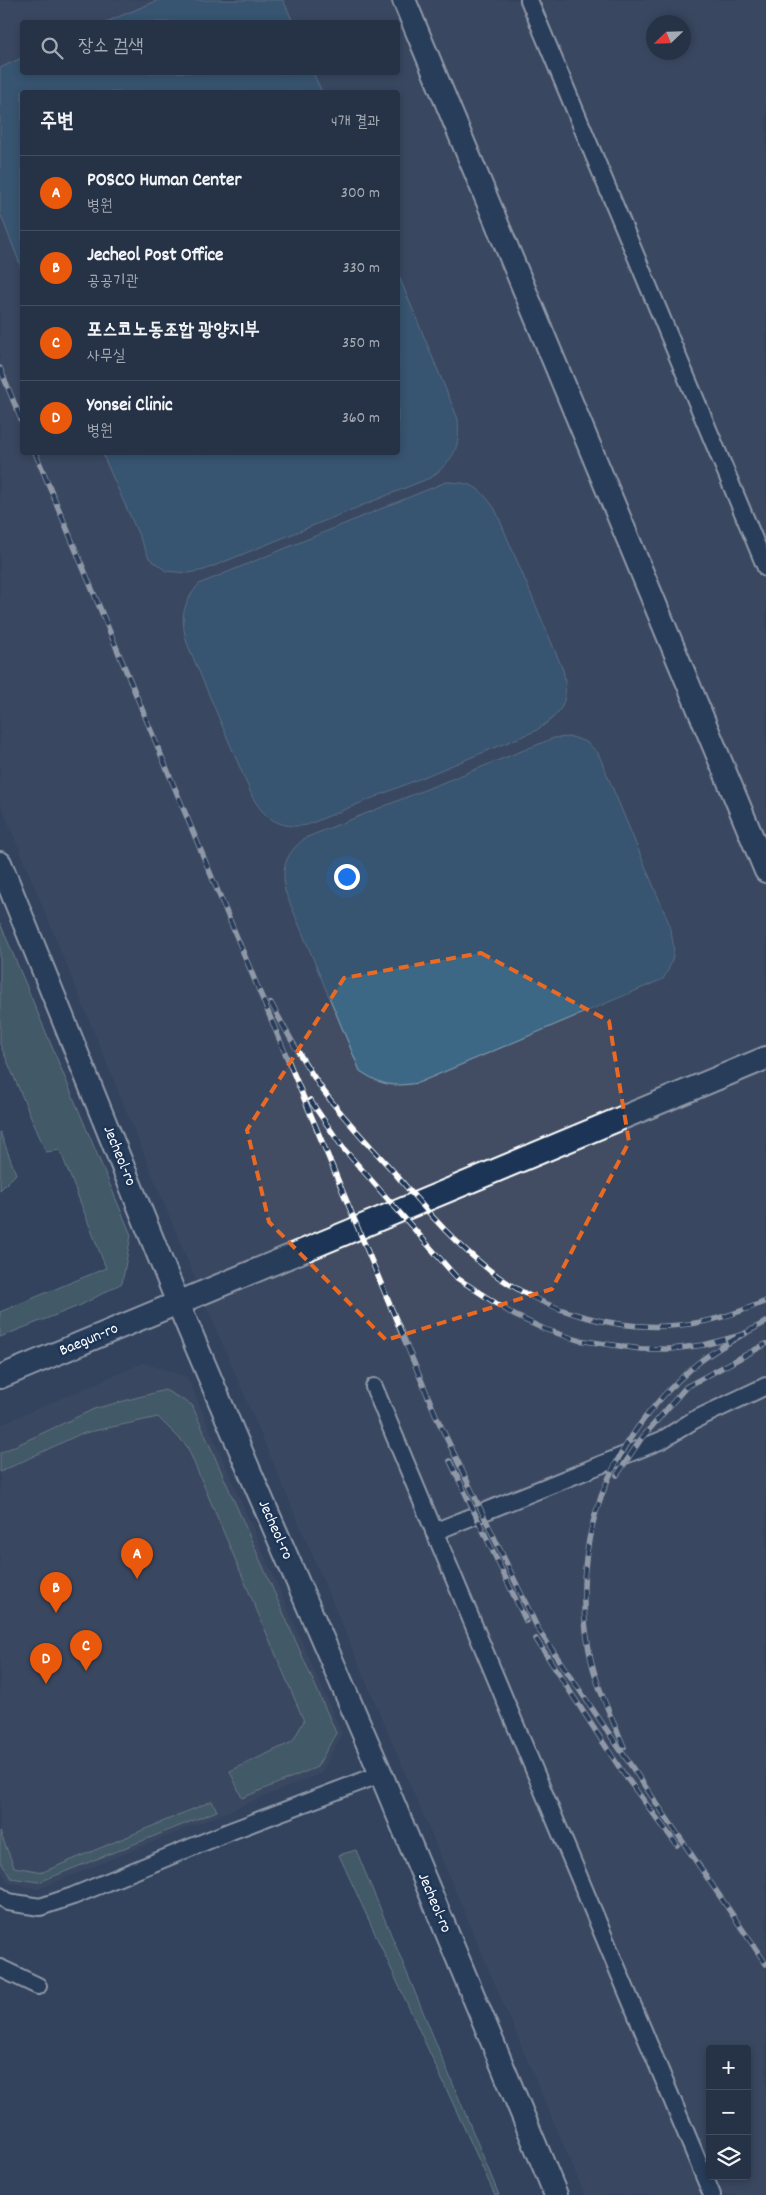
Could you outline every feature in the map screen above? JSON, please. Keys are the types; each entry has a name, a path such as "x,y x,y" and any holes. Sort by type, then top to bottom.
{"main road":[{"path":"404,0 766,872"},
{"name":"Jecheol-ro","path":"0,863 178,1303 248,1470 381,1774 556,2195"},
{"name":"Baegun-ro","path":"0,1377 766,1058"}],"street":[{"path":"529,0 766,568"},
{"path":"434,1532 662,1440 694,1420 766,1386"},
{"path":"374,1387 712,2195"},
{"path":"0,1896 8,1902 40,1907 73,1896 239,1828 381,1774"},
{"path":"0,1968 38,1986"}],"highlighted area":[{"path":"481,953 609,1021 629,1142 552,1289 386,1340 269,1222 247,1130 344,978"}],"shaded area":[{"path":"0,0 766,0 766,2195 585,2195 201,1293 0,802"},
{"path":"159,0 283,0 292,20 111,20"},
{"path":"20,59 20,75 314,75 321,90 20,90 20,264 0,213 0,68"},
{"path":"400,279 458,419 457,445 446,464 432,477 204,570 188,573 166,571 149,558 103,455 400,455"},
{"path":"446,482 463,483 475,487 495,509 563,670 565,691 562,706 552,719 535,731 307,825 289,826 275,821 263,812 253,798 187,643 183,618 189,598 199,584"},
{"path":"572,737 586,742 598,753 668,921 673,945 673,957 663,979 418,1083 394,1085 368,1076 360,1071 285,891 284,874 289,855 305,838 554,738"},
{"path":"143,1363 187,1377 342,1734 321,1773 38,1889 8,1882 0,1869 0,1425"}],"green space":[{"path":"0,923 131,1235 122,1283 81,1305 0,1337 0,1312 106,1268 60,1150 46,1152 0,1044"},
{"path":"0,1132 16,1174 0,1190"},
{"path":"165,1390 192,1405 336,1733 317,1767 242,1798 230,1771 292,1742 304,1721 187,1446 158,1417 80,1434 0,1472 0,1453 94,1409"},
{"path":"212,1801 217,1811 39,1882 11,1878 0,1861 0,1832 14,1867 43,1872"},
{"path":"356,1850 499,2195 495,2195 339,1855"}],"railway":[{"path":"0,368 20,417"},
{"path":"36,455 437,1418 538,1629 766,1964"},
{"path":"271,1003 312,1075 352,1126 454,1239 500,1278 525,1293 581,1316 611,1323 641,1326 671,1326 701,1322 734,1313 766,1301"},
{"path":"310,1100 343,1148 457,1278 514,1315 544,1329 578,1340 641,1349 671,1349 704,1345 745,1334"},
{"path":"624,1747 595,1675 589,1650 584,1610 585,1570 591,1532 602,1495 617,1461 638,1428 663,1397 708,1355 766,1322"},
{"path":"617,1475 641,1439 686,1387 766,1344"},
{"path":"450,1461 526,1621"},
{"path":"536,1639 623,1773 677,1845"}],"place":[{"name":"POSCO Human Center","path":"137,1579"},
{"name":"Jecheol Post Office","path":"56,1613"},
{"name":"포스코노동조합 광양지부","path":"86,1671"},
{"name":"Yonsei Clinic","path":"46,1684"}]}
